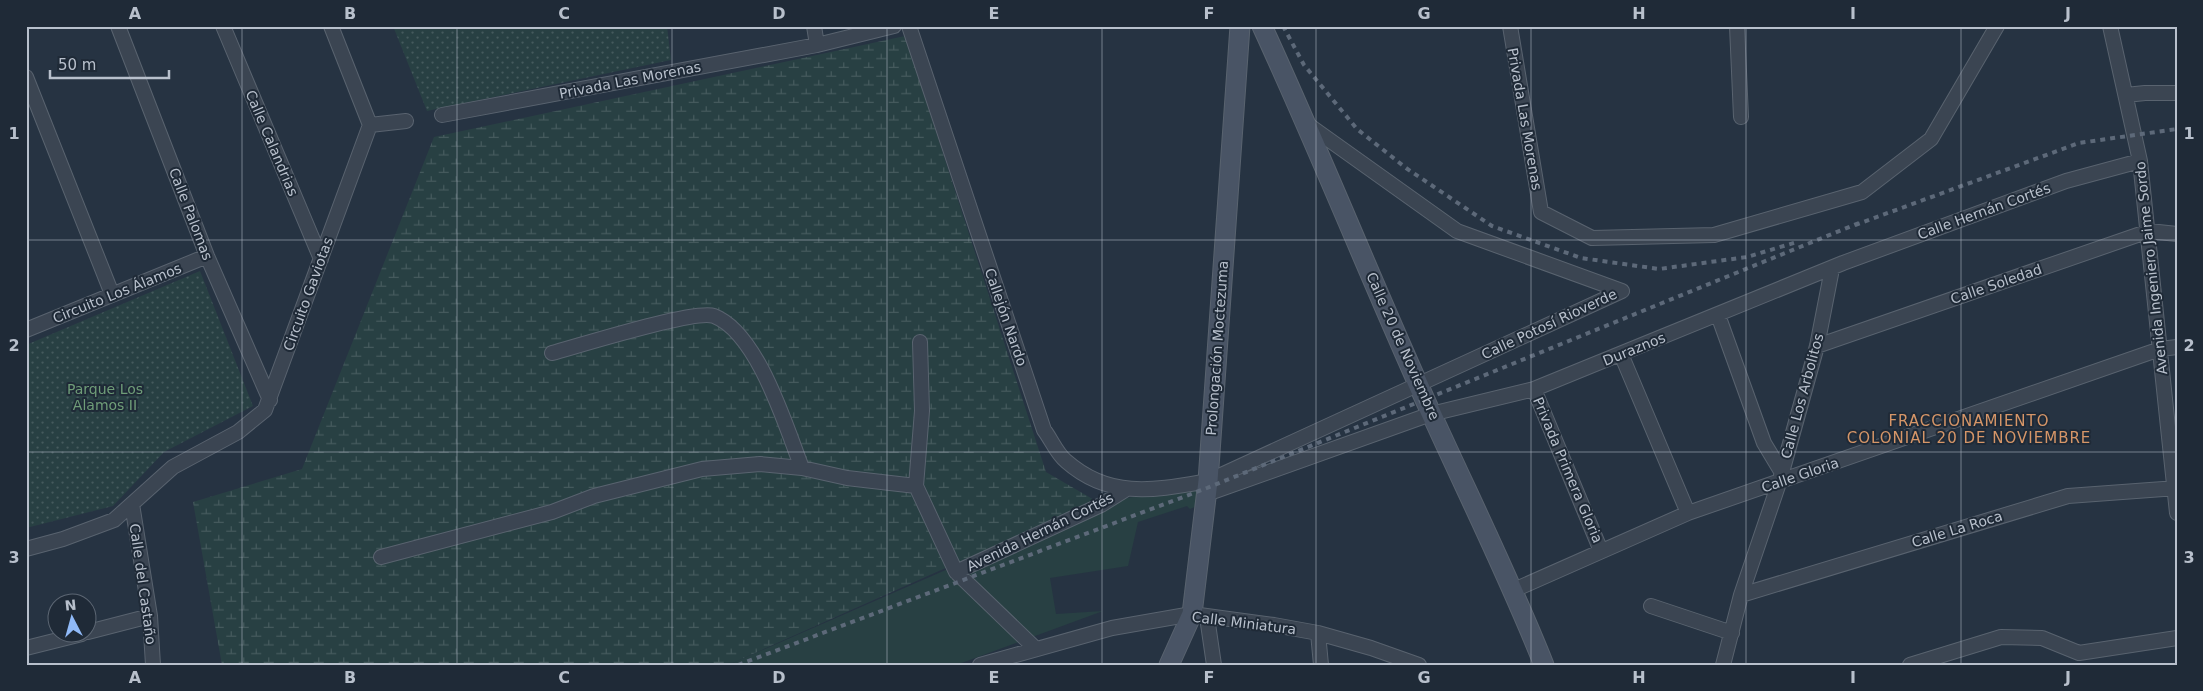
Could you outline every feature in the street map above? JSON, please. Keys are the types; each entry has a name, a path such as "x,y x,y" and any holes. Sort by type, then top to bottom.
{"main road":[{"name":"Prolongación Moctezuma","path":"1169,665 1200,615 1206,488 1240,26"},
{"name":"Calle 20 de Noviembre","path":"1262,26 1307,124 1418,384 1514,590 1544,665"}],"street":[{"name":"Calle Palomas","path":"118,26 207,256 270,400"},
{"name":"Calle Calandrias","path":"223,26 321,259"},
{"path":"331,26 370,126 406,121"},
{"path":"814,26 817,45"},
{"name":"Privada Las Morenas","path":"442,115 817,45 894,26"},
{"name":"Callejón Nardo","path":"909,26 1044,430 1065,461 1092,478 1125,490 1206,488"},
{"name":"Privada Las Morenas","path":"1510,26 1541,212 1592,238 1714,235 1862,192 1931,139 1997,26"},
{"path":"1737,26 1741,117"},
{"name":"Avenida Ingeniero Jaime Sordo","path":"2110,26 2140,161 2149,231 2177,513"},
{"path":"26,77 112,294"},
{"path":"2126,95 2177,93"},
{"name":"Calle Potosí Rioverde","path":"1206,488 1418,384 1622,292 1457,231 1307,124"},
{"name":"Circuito Gaviotas","path":"132,504 173,467 238,432 264,410 270,400 370,126"},
{"name":"Calle Hernán Cortés","path":"1832,269 2066,181 2140,161"},
{"name":"Calle Soledad","path":"1817,346 2149,231 2177,234"},
{"name":"Circuito Los Álamos","path":"26,330 207,256"},
{"name":"Duraznos","path":"1432,414 1534,389 1832,269"},
{"name":"Calle Los Arbolitos","path":"1723,665 1741,595 1780,478 1817,346 1832,269"},
{"path":"552,353 683,317 713,315 738,331 769,382 802,468"},
{"path":"1718,315 1764,443 1780,478"},
{"path":"920,342 922,411 916,486 956,572 1036,649"},
{"name":"Calle Gloria","path":"1514,590 1688,513 1780,478 2160,349 2177,347"},
{"path":"1621,354 1688,513"},
{"name":"Privada Primera Gloria","path":"1534,389 1602,551"},
{"path":"1206,488 1432,414"},
{"path":"381,558 552,512 594,496 702,469 760,464 802,468 847,478 916,486"},
{"name":"Calle La Roca","path":"1741,595 2068,496 2175,488"},
{"name":"Avenida Hernán Cortés","path":"956,572 1101,505 1125,490"},
{"path":"26,549 62,539 114,520 132,504"},
{"name":"Calle del Castaño","path":"132,504 150,616 153,665"},
{"path":"1651,606 1732,633"},
{"path":"1200,615 1214,665"},
{"name":"Calle Miniatura","path":"980,665 1112,628 1200,615 1318,633 1371,648 1419,665"},
{"path":"98,629 150,616"},
{"path":"1318,633 1321,665"},
{"path":"1910,665 2000,637 2042,638 2079,653 2177,638"},
{"path":"26,648 48,642"}],"green space":[{"path":"393,26 667,26 671,60 427,111"},
{"path":"905,36 1046,472 1096,501 728,665 222,665 193,502 302,469 434,137"},
{"name":"Parque Los Alamos II","path":"200,271 253,406 164,452 113,506 26,528 26,345"},
{"path":"1200,485 1202,504 1190,509 1187,506 1138,522 1128,566 1050,578 1056,614 1103,611 956,665 728,665 957,565 1088,505"}],"railway":[{"path":"1283,26 1304,65 1357,129 1406,168 1492,226 1581,258 1659,269 1747,257 1797,242"},
{"path":"1855,225 2079,143 2177,129"},
{"path":"738,665 1207,488 1859,223"}],"district":[{"name":"FRACCIONAMIENTO COLONIAL 20 DE NOVIEMBRE","path":"1969,430"}]}
